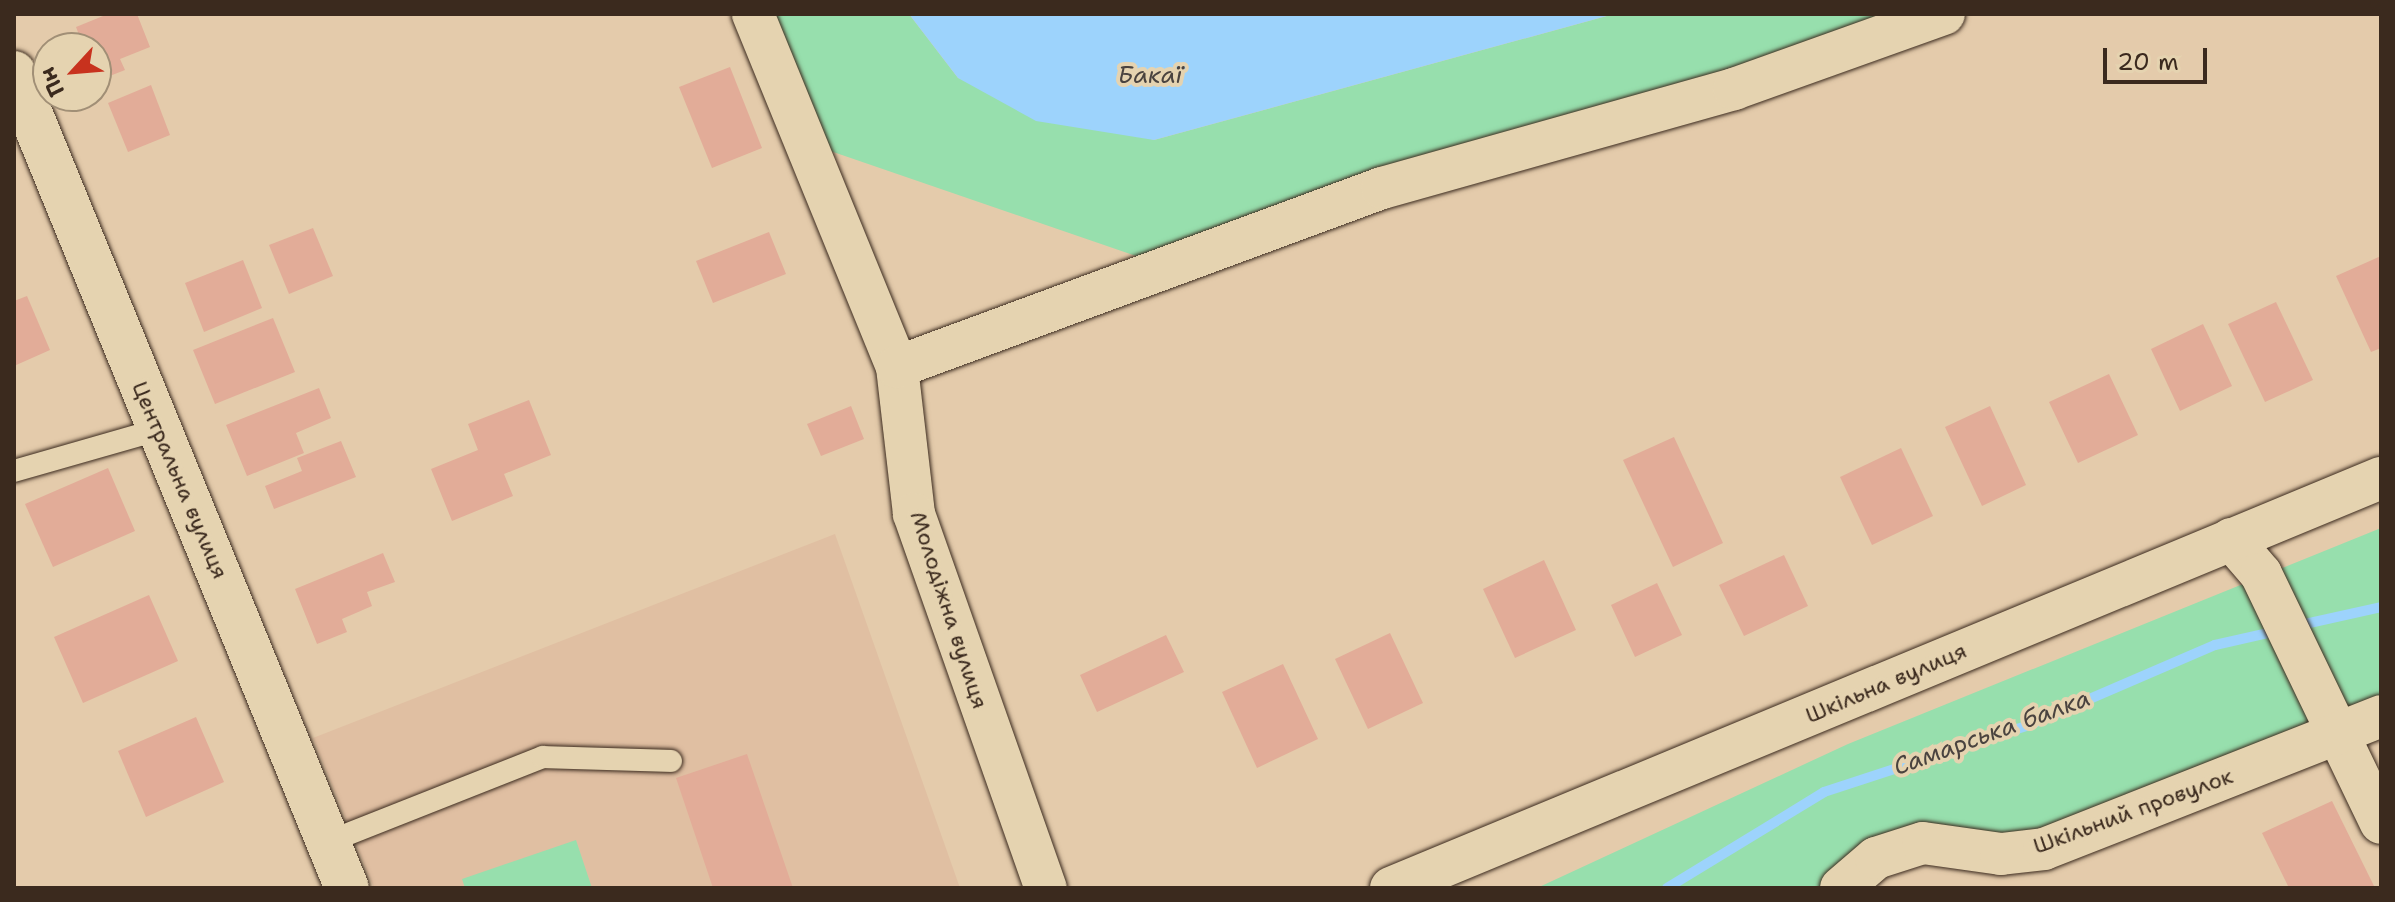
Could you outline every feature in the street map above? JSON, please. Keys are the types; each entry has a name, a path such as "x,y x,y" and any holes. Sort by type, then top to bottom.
{"street":[{"name":"Молодіжна вулиця","path":"753,14 897,367 914,514 1046,888"},
{"path":"897,367 1382,188 1734,89 1944,14"},
{"name":"Центральна вулиця","path":"14,73 347,888"},
{"name":"Шкільна вулиця","path":"1391,888 2381,478"},
{"path":"2231,539 2277,608 2381,823"},
{"name":"Шкільний провулок","path":"1841,888 1876,858 1923,843 2001,854 2044,849 2381,716"}],"lane":[{"path":"14,471 160,429"},
{"path":"328,842 543,757 671,761"}],"shaded area":[{"path":"835,534 960,888 374,888 313,738"}],"green space":[{"path":"753,14 909,14 958,78 1154,140 1614,14 1944,14 1171,268 810,144"},
{"path":"2381,528 2381,716 2044,849 1923,843 1841,888 1537,888 1848,744"},
{"path":"576,840 592,888 465,888 462,879"}],"water":[{"name":"Бакаї","path":"909,14 1614,14 1154,140 1036,121 958,78"}],"building":[{"path":"108,14 137,14 150,47 120,59 125,70 112,75 112,32 78,32 76,27"},
{"path":"730,67 762,148 712,168 679,87"},
{"path":"151,85 170,135 128,152 112,112 112,101"},
{"path":"313,228 333,276 289,294 269,245"},
{"path":"769,232 786,274 713,303 696,261"},
{"path":"2381,256 2381,348 2371,352 2336,276"},
{"path":"243,260 262,308 204,332 185,283"},
{"path":"27,296 50,350 14,366 14,301"},
{"path":"2276,302 2313,380 2265,402 2228,324"},
{"path":"273,318 295,372 215,404 193,350"},
{"path":"2203,324 2232,386 2180,411 2151,349"},
{"path":"2109,374 2138,435 2078,463 2049,402"},
{"path":"319,388 331,418 296,433 304,453 247,476 226,425"},
{"path":"529,400 551,455 504,474 513,496 452,521 431,469 478,450 468,424"},
{"path":"851,406 864,439 821,456 807,424"},
{"path":"1990,406 2026,485 1982,506 1945,427"},
{"path":"1674,437 1723,543 1673,567 1623,460"},
{"path":"341,441 356,477 274,509 265,486 302,471 297,458"},
{"path":"1901,448 1933,516 1872,545 1840,477"},
{"path":"108,468 135,531 53,567 25,504"},
{"path":"383,553 395,582 367,592 372,606 342,619 347,632 317,644 295,589"},
{"path":"1784,555 1808,606 1744,636 1719,585"},
{"path":"1544,560 1576,630 1515,658 1483,589"},
{"path":"1657,583 1682,635 1635,657 1611,605"},
{"path":"149,595 178,661 83,703 54,637"},
{"path":"1390,633 1423,703 1368,729 1335,659"},
{"path":"1166,635 1184,672 1097,712 1080,675"},
{"path":"1283,664 1318,739 1257,768 1222,692"},
{"path":"196,717 224,782 146,817 118,751"},
{"path":"747,754 793,888 713,888 676,778"},
{"path":"2332,801 2375,888 2289,888 2262,833"}],"waterway":[{"name":"Самарська балка","path":"2296,626 2381,607"},
{"name":"Самарська балка","path":"1667,888 1824,792 2029,725 2215,645 2277,631"}]}
